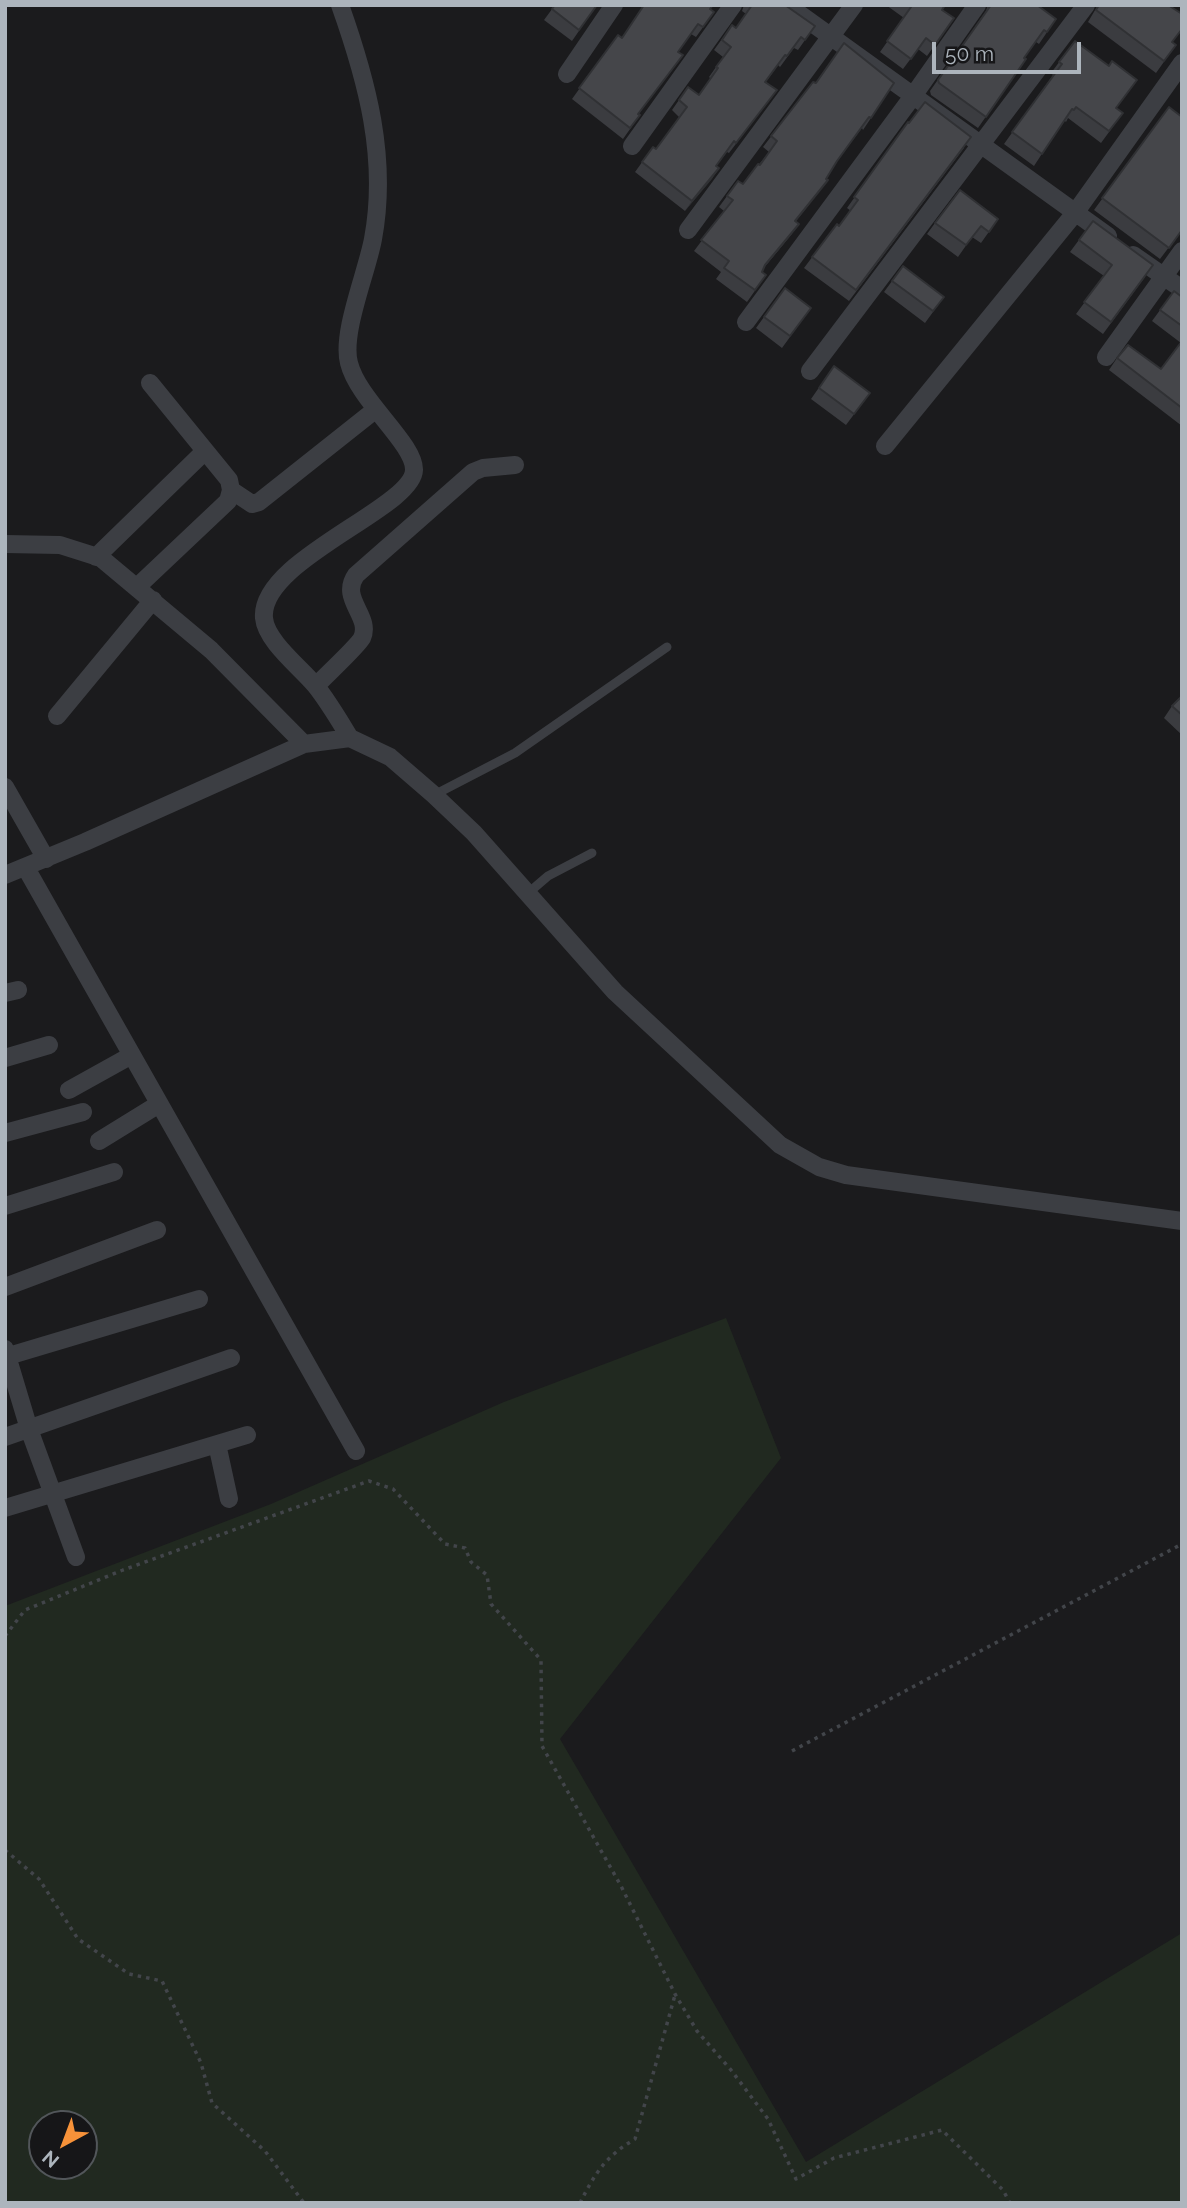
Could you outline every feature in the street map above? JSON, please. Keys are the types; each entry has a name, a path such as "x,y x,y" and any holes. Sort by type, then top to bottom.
{"street":[{"path":"340,5 368,93 378,154 379,195 373,239 349,333 348,360 354,381 374,410 410,452 414,470 410,483 397,496 340,533 277,583 267,603 264,618 272,638 316,686 350,738 390,757 434,795 474,833 615,992 780,1145 819,1167 846,1175 1182,1222"},
{"path":"567,74 614,5"},
{"path":"632,146 733,5"},
{"path":"787,5 1182,289"},
{"path":"688,230 854,5"},
{"path":"746,322 977,5"},
{"path":"810,371 1086,5"},
{"path":"885,446 1075,213 1182,62"},
{"path":"1106,356 1182,251"},
{"path":"137,587 228,501 231,490 229,480 150,383"},
{"path":"231,490 252,504 259,502 374,410"},
{"path":"96,557 205,451"},
{"path":"316,686 362,638 363,627 350,591 356,575 473,472 483,468 515,465"},
{"path":"5,544 60,545 96,557 137,587 211,650 304,744"},
{"path":"57,716 153,600"},
{"path":"5,875 304,744 350,738"},
{"path":"5,787 46,859"},
{"path":"26,868 356,1451"},
{"path":"5,1058 49,1045"},
{"path":"69,1090 132,1055"},
{"path":"99,1141 159,1104"},
{"path":"5,1133 83,1112"},
{"path":"5,1206 114,1171"},
{"path":"5,1287 157,1230"},
{"path":"76,1557 51,1493 6,1354 199,1299"},
{"path":"5,1437 231,1358"},
{"path":"5,1508 247,1434"},
{"path":"217,1444 229,1499"}],"lane":[{"path":"434,795 514,753 667,647"},
{"path":"527,894 548,876 592,853"}],"path":[{"path":"5,1636 25,1610 124,1570 369,1481 394,1489 445,1544 465,1549 471,1562 487,1575 491,1604 541,1660 542,1746 621,1886 675,1994 697,2031 768,2119 796,2179 834,2158 942,2130 1003,2190 1010,2203"},
{"path":"792,1751 1182,1544"},
{"path":"5,1850 39,1879 78,1939 129,1974 162,1981 201,2063 212,2103 265,2151 304,2203"},
{"path":"580,2203 591,2180 614,2151 635,2139 675,1994"}],"shaded area":[{"path":"726,1318 781,1458 560,1739 806,2162 1182,1933 1182,2203 5,2203 5,1606 271,1504 504,1402"}],"building":[{"path":"555,5 597,5 579,30 552,9"},
{"path":"644,5 713,5 710,9 714,12 703,27 698,24 678,52 683,55 630,128 579,88 618,35 622,38"},
{"path":"752,5 785,5 815,26 805,40 801,37 765,82 777,90 736,143 734,141 716,166 719,168 692,201 642,162 653,147 656,149 687,107 679,100 688,87 699,95 718,68 716,67 731,47 722,40 732,25 736,28"},
{"path":"908,5 945,5 942,10 954,18 935,45 926,38 911,59 887,41 911,7"},
{"path":"991,5 1037,5 1056,19 1047,32 1044,30 1024,58 1026,59 986,117 938,80"},
{"path":"1099,5 1168,5 1182,14 1182,29 1172,42 1176,45 1164,61 1096,10"},
{"path":"1075,41 1109,66 1112,61 1137,80 1116,108 1123,113 1109,131 1076,107 1042,154 1012,132 1062,64 1059,62"},
{"path":"844,43 894,83 837,161 826,179 828,180 795,221 799,224 765,265 762,272 766,275 755,290 724,268 729,261 701,240 733,200 727,196 738,181 743,184 758,164 760,165 777,141 771,136 813,82 816,83"},
{"path":"925,102 971,137 856,290 812,257 858,200 854,197"},
{"path":"1169,107 1182,117 1182,230 1169,248 1102,198"},
{"path":"960,190 998,219 989,232 981,226 966,245 935,223"},
{"path":"1093,221 1153,265 1111,322 1084,302 1112,265 1079,240"},
{"path":"903,266 944,297 933,311 892,281"},
{"path":"785,288 811,308 790,336 764,317"},
{"path":"1174,291 1182,297 1182,326 1160,310"},
{"path":"1182,341 1182,408 1117,358 1128,345 1161,369"},
{"path":"834,366 870,393 854,414 819,388"},
{"path":"1182,696 1182,715 1172,706"}]}
